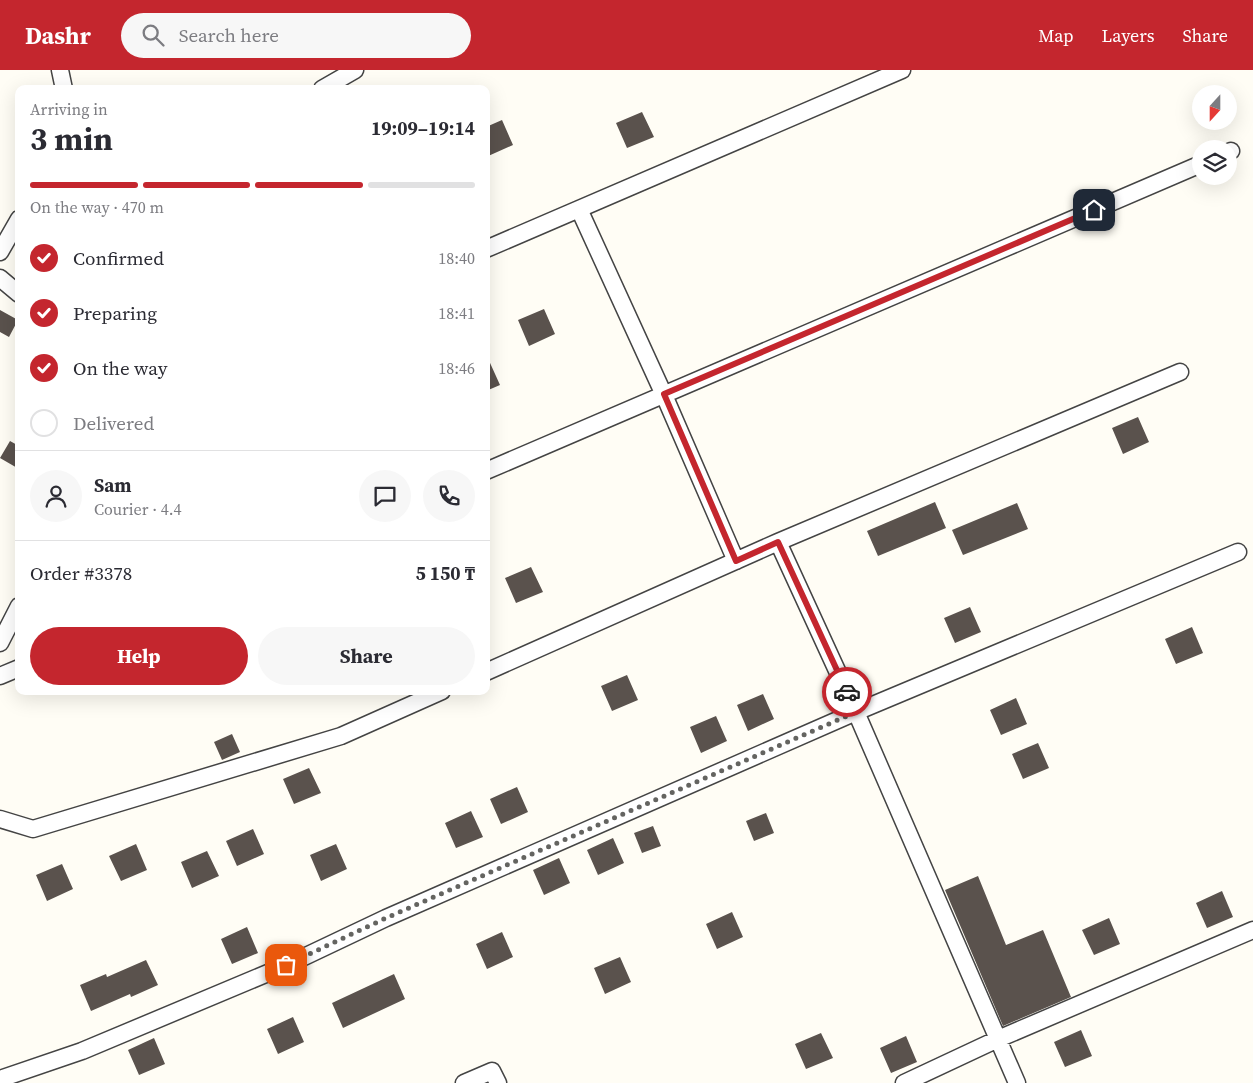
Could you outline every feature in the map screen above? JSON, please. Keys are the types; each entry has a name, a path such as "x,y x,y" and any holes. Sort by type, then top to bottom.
{"street":[{"path":"60,70 63,85"},
{"path":"329,85 355,70"},
{"path":"490,247 902,70"},
{"path":"490,469 1192,168"},
{"path":"579,209 664,394 736,561"},
{"path":"0,252 15,226"},
{"path":"0,278 15,291"},
{"path":"490,670 778,542 1180,372"},
{"path":"778,542 856,712 1017,1083"},
{"path":"0,1079 82,1051 286,965 386,918 856,712 1238,552"},
{"path":"0,643 15,614"},
{"path":"0,676 15,670"},
{"path":"0,819 33,829 341,736 433,695"},
{"path":"904,1083 998,1039 1253,930"},
{"path":"464,1083 492,1071 498,1083"}],"building":[{"path":"642,112 654,137 627,148 616,123"},
{"path":"502,120 513,145 490,155 490,125"},
{"path":"544,309 555,334 529,346 518,320"},
{"path":"0,310 15,318 15,326 9,337 0,332"},
{"path":"490,363 500,385 490,389"},
{"path":"1138,417 1149,442 1123,454 1112,428"},
{"path":"10,441 15,444 15,467 0,458"},
{"path":"935,502 946,528 878,556 867,531"},
{"path":"1017,503 1028,529 963,555 952,530"},
{"path":"531,567 543,592 516,603 505,578"},
{"path":"970,607 981,632 955,643 944,618"},
{"path":"1192,627 1203,653 1176,664 1165,639"},
{"path":"627,675 638,700 612,711 601,686"},
{"path":"763,694 774,719 748,731 737,705"},
{"path":"1016,698 1027,724 1001,735 990,710"},
{"path":"716,716 727,741 701,753 690,727"},
{"path":"232,734 240,752 222,760 214,742"},
{"path":"1038,743 1049,768 1023,779 1012,754"},
{"path":"309,768 321,793 294,804 283,779"},
{"path":"517,787 528,812 501,824 490,799"},
{"path":"471,811 483,837 456,848 445,823"},
{"path":"766,813 774,833 754,841 746,821"},
{"path":"653,826 661,846 642,853 634,833"},
{"path":"253,829 264,854 237,866 226,841"},
{"path":"613,838 624,863 598,875 587,850"},
{"path":"136,844 147,870 121,881 109,856"},
{"path":"336,844 347,869 321,881 310,855"},
{"path":"207,851 219,876 192,888 181,862"},
{"path":"559,858 570,883 544,895 533,870"},
{"path":"62,864 73,889 47,901 36,875"},
{"path":"978,876 1006,945 1043,930 1071,997 1003,1026 945,890"},
{"path":"1222,891 1233,917 1207,928 1196,903"},
{"path":"732,912 743,937 717,949 706,924"},
{"path":"1109,918 1120,944 1094,955 1082,930"},
{"path":"247,927 258,953 232,964 221,939"},
{"path":"502,932 513,957 487,969 476,944"},
{"path":"620,957 631,982 605,994 594,968"},
{"path":"146,960 158,985 131,997 130,994 91,1011 80,985 106,974 107,977"},
{"path":"394,974 405,999 343,1028 332,1003"},
{"path":"293,1017 304,1042 278,1054 267,1029"},
{"path":"1081,1030 1092,1056 1065,1067 1054,1042"},
{"path":"821,1033 833,1058 806,1069 795,1044"},
{"path":"906,1036 917,1062 891,1073 880,1048"},
{"path":"154,1038 165,1064 139,1075 128,1050"}],"way so far":[{"path":"286,965 386,918 856,712 847,692"}],"route":[{"path":"847,692 778,542 736,561 664,394 1094,210"}]}
